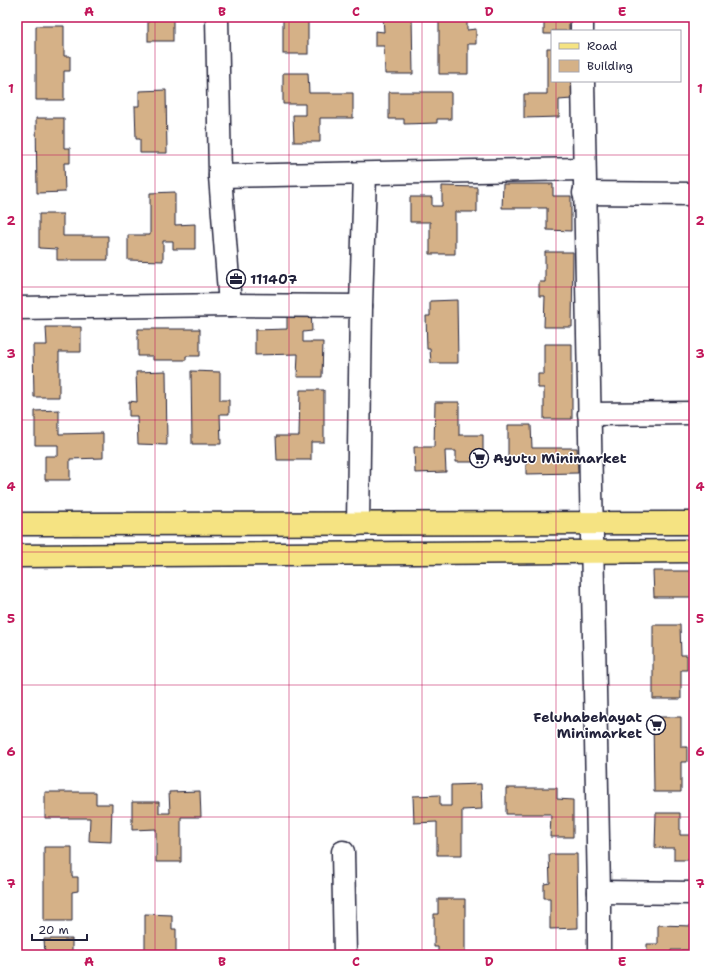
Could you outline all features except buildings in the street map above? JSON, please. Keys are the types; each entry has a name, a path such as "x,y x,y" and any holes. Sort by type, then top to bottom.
{"main road":[{"path":"17,524 694,524"},
{"path":"17,556 694,551"}],"street":[{"path":"582,17 582,30"},
{"path":"220,20 220,176 230,305"},
{"path":"582,82 599,892 599,955"},
{"path":"220,176 584,169"},
{"path":"358,524 361,306 365,174"},
{"path":"584,193 694,194"},
{"path":"17,308 230,305 361,306"},
{"path":"589,414 694,413"},
{"path":"343,852 345,955"},
{"path":"599,892 694,893"}],"place":[{"name":"111407","path":"236,279"},
{"name":"Ayutu Minimarket","path":"479,458"},
{"name":"Feluhabehayat Minimarket","path":"656,725"}]}
